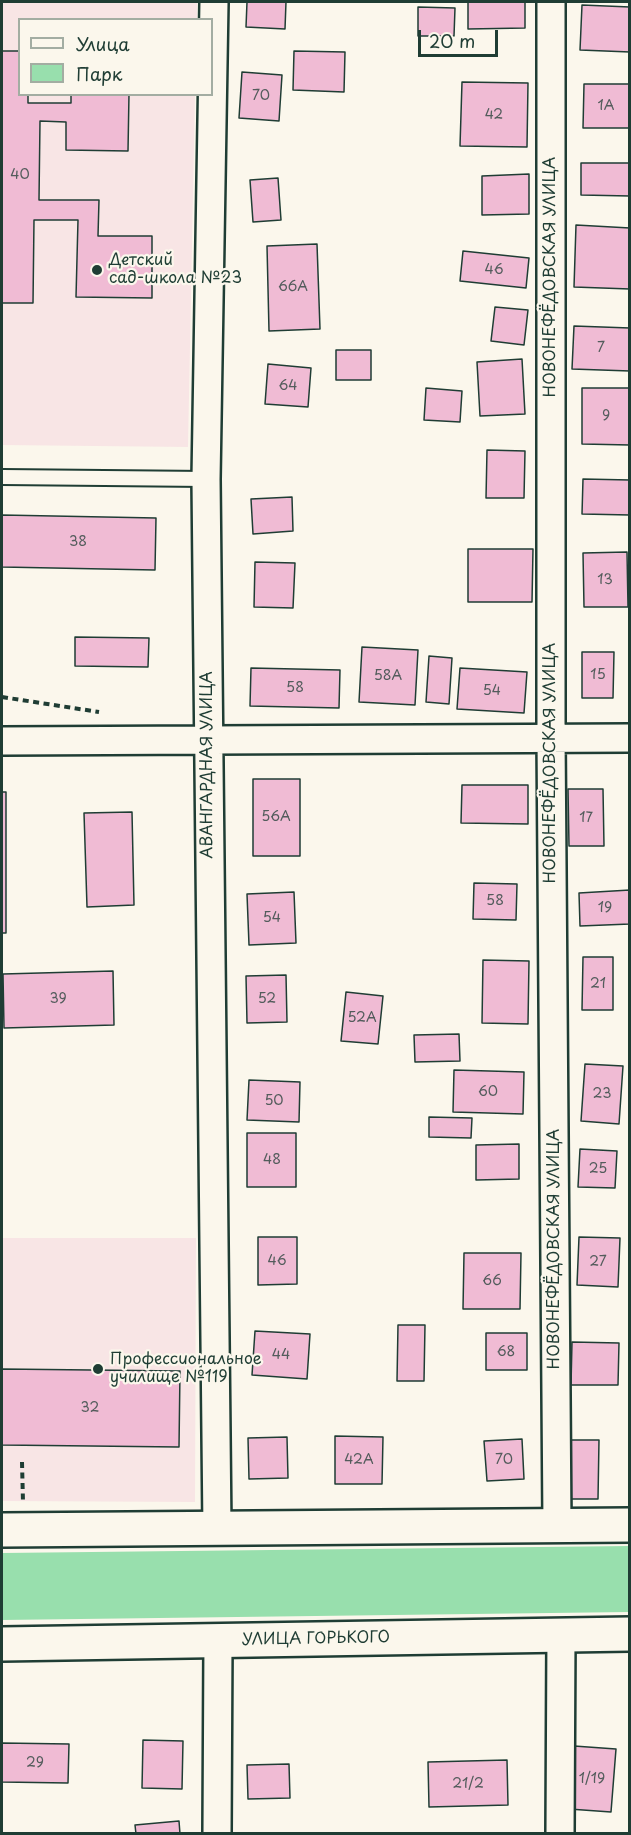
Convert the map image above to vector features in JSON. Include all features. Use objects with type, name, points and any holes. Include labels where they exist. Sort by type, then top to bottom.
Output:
[{"type":"street","name":"АВАНГАРДНАЯ УЛИЦА","points":[[213,62],[214,2]]},
{"type":"street","name":"НОВОНЕФЁДОВСКАЯ УЛИЦА","points":[[551,2],[551,737],[557,1525]]},
{"type":"street","name":"АВАНГАРДНАЯ УЛИЦА","points":[[212,96],[206,479],[217,1529]]},
{"type":"street","points":[[2,741],[630,738]]},
{"type":"street","points":[[13,1530],[630,1525]]},
{"type":"street","points":[[560,1833],[561,1634]]},
{"type":"street","name":"УЛИЦА ГОРЬКОГО","points":[[2,1644],[630,1634]]},
{"type":"street","points":[[217,1833],[218,1641]]},
{"type":"lane","points":[[2,477],[206,479]]},
{"type":"path","points":[[13,1530],[22,1462]]},
{"type":"shaded area","name":"Детский сад-школа №23","points":[[2,2],[197,2],[197,18],[18,18],[18,96],[195,96],[188,447],[2,445]]},
{"type":"shaded area","name":"Профессиональное училище №119","points":[[2,1238],[196,1238],[195,1502],[2,1501]]},
{"type":"green space","points":[[629,1546],[629,1612],[2,1620],[2,1553]]},
{"type":"building","points":[[247,2],[286,2],[285,29],[246,27]]},
{"type":"building","points":[[468,2],[525,2],[525,28],[468,29]]},
{"type":"building","points":[[582,5],[630,7],[630,52],[580,50]]},
{"type":"building","points":[[418,7],[455,8],[454,36],[418,36]]},
{"type":"building","points":[[2,51],[18,51],[18,96],[28,96],[28,103],[71,103],[71,96],[129,96],[128,151],[66,150],[66,122],[40,121],[39,200],[99,200],[98,236],[152,236],[152,298],[76,297],[78,220],[34,220],[33,303],[2,303]]},
{"type":"building","points":[[294,51],[345,52],[344,92],[293,90]]},
{"type":"building","points":[[242,72],[282,75],[279,121],[239,118]]},
{"type":"building","points":[[462,82],[528,83],[527,147],[460,146]]},
{"type":"building","points":[[584,84],[630,84],[630,128],[583,128]]},
{"type":"building","points":[[581,163],[630,163],[630,196],[581,195]]},
{"type":"building","points":[[529,174],[529,214],[482,215],[482,176]]},
{"type":"building","points":[[278,178],[281,220],[253,222],[250,180]]},
{"type":"building","points":[[576,225],[630,228],[630,289],[574,287]]},
{"type":"building","points":[[317,244],[320,329],[269,331],[267,246]]},
{"type":"building","points":[[463,251],[529,258],[526,288],[460,281]]},
{"type":"building","points":[[495,307],[528,310],[524,345],[491,341]]},
{"type":"building","points":[[574,326],[630,328],[630,371],[572,369]]},
{"type":"building","points":[[336,350],[371,350],[371,380],[336,380]]},
{"type":"building","points":[[522,359],[525,414],[480,416],[477,362]]},
{"type":"building","points":[[268,364],[311,368],[308,407],[265,404]]},
{"type":"building","points":[[426,388],[462,391],[460,422],[424,420]]},
{"type":"building","points":[[582,388],[630,388],[630,445],[582,444]]},
{"type":"building","points":[[487,450],[525,451],[524,498],[486,498]]},
{"type":"building","points":[[583,479],[630,480],[630,515],[582,514]]},
{"type":"building","points":[[292,497],[293,531],[253,534],[251,499]]},
{"type":"building","points":[[2,515],[156,518],[155,570],[2,567]]},
{"type":"building","points":[[468,549],[533,549],[532,602],[468,602]]},
{"type":"building","points":[[627,552],[628,607],[584,607],[583,553]]},
{"type":"building","points":[[255,562],[295,563],[293,608],[254,607]]},
{"type":"building","points":[[75,637],[149,638],[148,667],[75,666]]},
{"type":"building","points":[[362,647],[418,650],[415,705],[359,702]]},
{"type":"building","points":[[582,652],[614,652],[613,698],[582,698]]},
{"type":"building","points":[[429,656],[452,658],[449,704],[426,702]]},
{"type":"building","points":[[251,668],[340,670],[339,708],[250,706]]},
{"type":"building","points":[[460,668],[527,672],[524,713],[457,709]]},
{"type":"building","points":[[253,779],[300,779],[300,856],[253,856]]},
{"type":"building","points":[[462,785],[528,785],[528,824],[461,823]]},
{"type":"building","points":[[568,789],[603,789],[604,846],[569,846]]},
{"type":"building","points":[[2,792],[6,792],[6,933],[2,933]]},
{"type":"building","points":[[132,812],[134,905],[87,907],[84,813]]},
{"type":"building","points":[[474,883],[517,884],[516,920],[473,919]]},
{"type":"building","points":[[630,890],[630,924],[580,926],[579,893]]},
{"type":"building","points":[[294,892],[296,943],[249,945],[247,894]]},
{"type":"building","points":[[583,957],[613,957],[613,1010],[582,1010]]},
{"type":"building","points":[[483,960],[529,961],[528,1024],[482,1023]]},
{"type":"building","points":[[113,971],[114,1025],[4,1028],[3,974]]},
{"type":"building","points":[[286,975],[287,1022],[247,1023],[246,976]]},
{"type":"building","points":[[346,992],[383,996],[378,1044],[341,1041]]},
{"type":"building","points":[[459,1034],[460,1061],[415,1062],[414,1035]]},
{"type":"building","points":[[585,1064],[623,1066],[619,1124],[581,1121]]},
{"type":"building","points":[[454,1070],[524,1072],[523,1114],[453,1112]]},
{"type":"building","points":[[249,1080],[300,1082],[299,1122],[247,1120]]},
{"type":"building","points":[[429,1117],[472,1118],[471,1138],[429,1137]]},
{"type":"building","points":[[247,1133],[296,1133],[296,1187],[247,1187]]},
{"type":"building","points":[[519,1144],[519,1179],[476,1180],[476,1145]]},
{"type":"building","points":[[580,1149],[617,1151],[615,1188],[578,1187]]},
{"type":"building","points":[[258,1237],[297,1237],[297,1284],[258,1285]]},
{"type":"building","points":[[579,1237],[620,1238],[618,1287],[577,1285]]},
{"type":"building","points":[[464,1253],[521,1253],[520,1309],[463,1309]]},
{"type":"building","points":[[398,1325],[425,1325],[424,1381],[397,1381]]},
{"type":"building","points":[[255,1331],[310,1334],[307,1379],[252,1375]]},
{"type":"building","points":[[486,1333],[527,1333],[527,1370],[486,1370]]},
{"type":"building","points":[[572,1342],[619,1343],[618,1385],[571,1385]]},
{"type":"building","points":[[2,1369],[180,1371],[179,1447],[2,1445]]},
{"type":"building","points":[[335,1436],[383,1437],[382,1484],[335,1484]]},
{"type":"building","points":[[287,1437],[288,1478],[249,1479],[248,1438]]},
{"type":"building","points":[[522,1439],[524,1479],[487,1481],[484,1441]]},
{"type":"building","points":[[567,1440],[599,1440],[598,1499],[566,1499]]},
{"type":"building","points":[[143,1740],[183,1741],[182,1789],[142,1788]]},
{"type":"building","points":[[2,1743],[69,1744],[68,1783],[2,1782]]},
{"type":"building","points":[[574,1746],[616,1749],[611,1812],[569,1809]]},
{"type":"building","points":[[507,1760],[508,1805],[429,1807],[428,1762]]},
{"type":"building","points":[[289,1764],[290,1798],[248,1799],[247,1765]]},
{"type":"building","points":[[179,1821],[180,1834],[136,1834],[135,1825]]},
{"type":"place","name":"Детский сад-школа №23","points":[[97,270]]},
{"type":"place","name":"Профессиональное училище №119","points":[[98,1369]]}]
